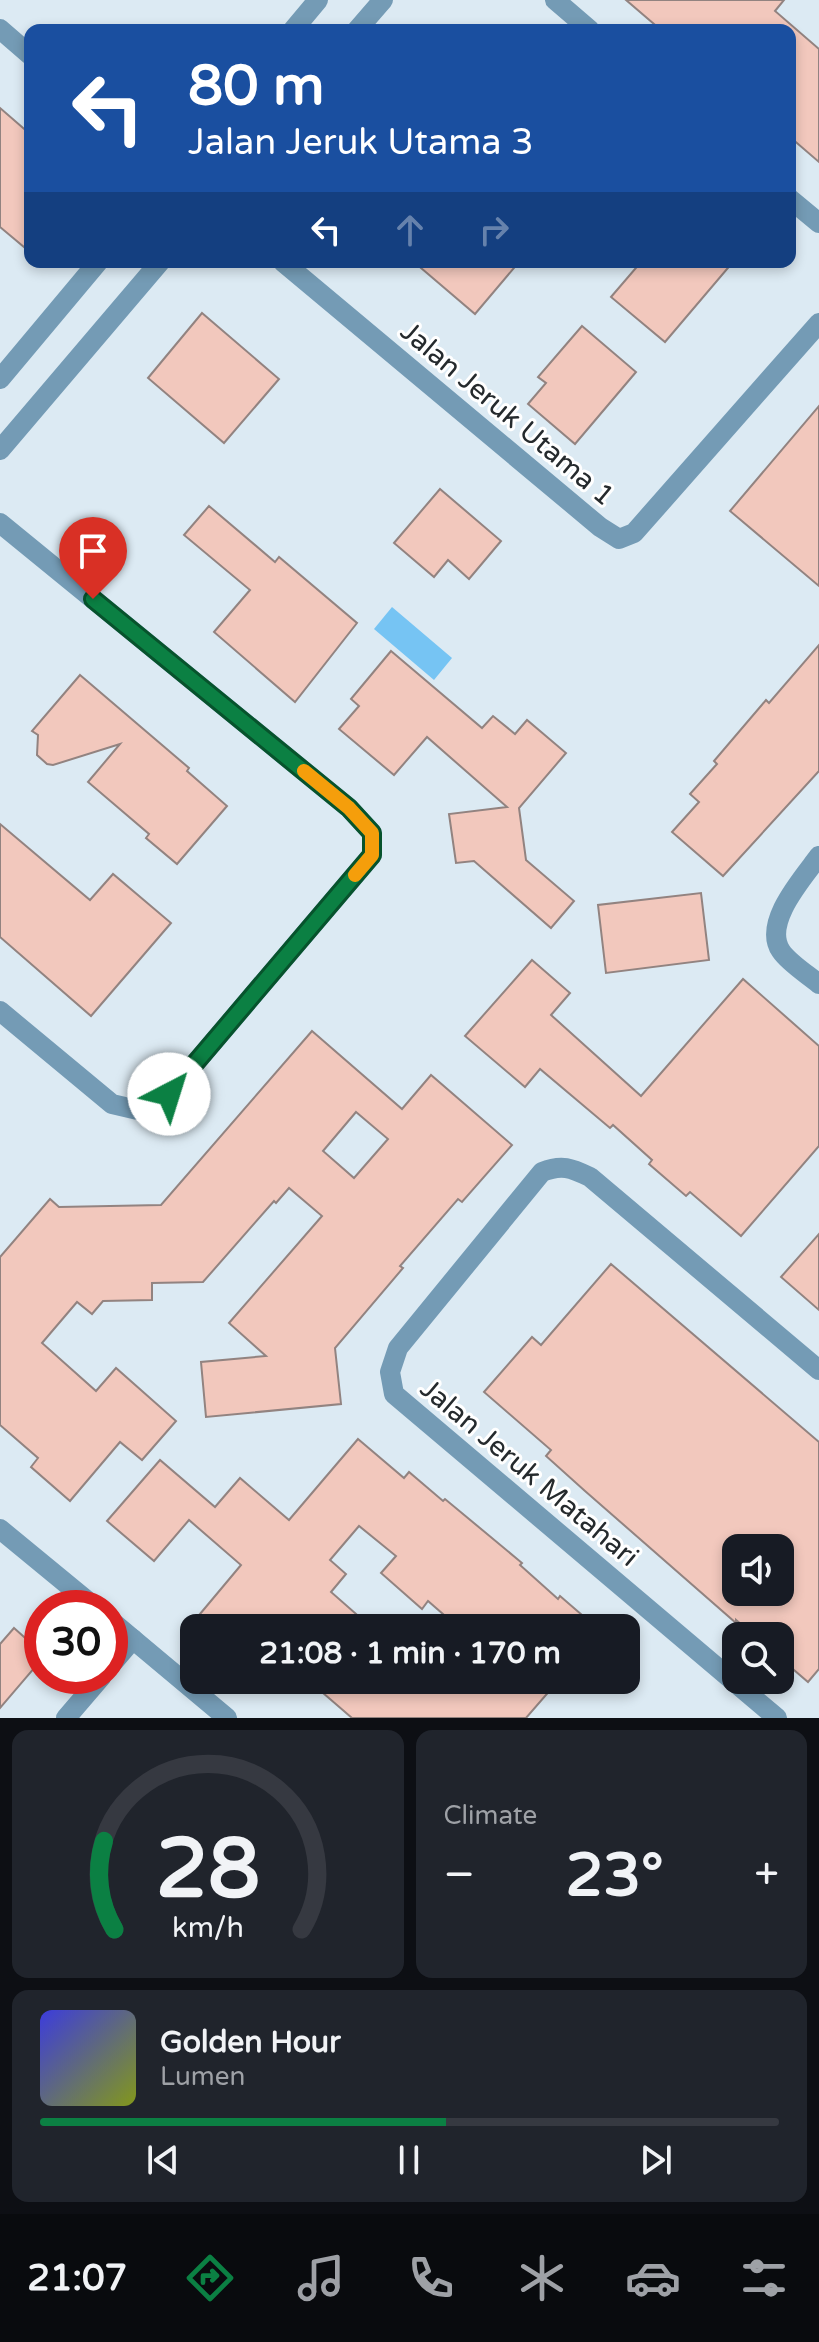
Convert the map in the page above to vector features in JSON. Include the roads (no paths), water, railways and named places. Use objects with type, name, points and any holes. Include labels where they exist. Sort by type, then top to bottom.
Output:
[{"type":"street","points":[[298,24],[318,0]]},
{"type":"street","points":[[362,24],[383,0]]},
{"type":"street","points":[[555,0],[583,24]]},
{"type":"street","points":[[0,29],[24,50]]},
{"type":"street","points":[[796,204],[819,223]]},
{"type":"street","points":[[0,379],[93,268]]},
{"type":"street","points":[[0,450],[155,268]]},
{"type":"street","name":"Jalan Jeruk Utama 1","points":[[290,268],[600,527],[619,539],[634,533],[819,323]]},
{"type":"street","points":[[0,523],[349,808],[372,833],[372,855],[169,1094],[142,1111],[112,1104],[0,1011]]},
{"type":"street","points":[[819,856],[784,904],[776,936],[780,950],[819,984]]},
{"type":"street","name":"Jalan Jeruk Matahari","points":[[777,1718],[394,1394],[390,1372],[398,1348],[542,1172],[556,1166],[569,1166],[590,1177],[819,1370]]},
{"type":"street","points":[[0,1529],[74,1590]]},
{"type":"street","points":[[128,1635],[227,1718]]},
{"type":"street","points":[[128,1645],[133,1639]]},
{"type":"street","points":[[66,1718],[87,1694]]},
{"type":"water","points":[[392,607],[452,658],[434,680],[374,629]]}]
